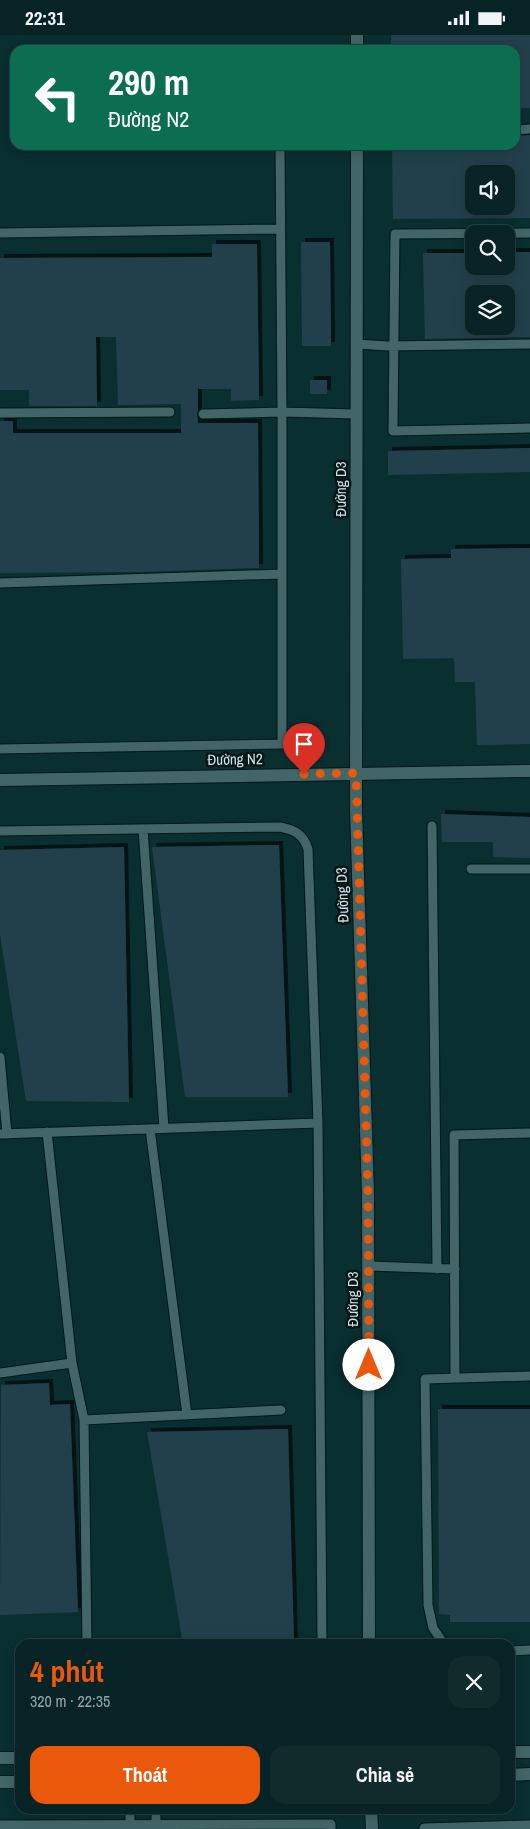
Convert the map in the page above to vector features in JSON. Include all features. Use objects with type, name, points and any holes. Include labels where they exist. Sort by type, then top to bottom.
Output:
[{"type":"main road","name":"Đường D3","points":[[357,150],[356,773],[368,1185],[369,1639]]},
{"type":"main road","name":"Đường N2","points":[[0,780],[530,771]]},
{"type":"main road","points":[[515,1752],[530,1752]]},
{"type":"main road","points":[[0,1758],[15,1758]]},
{"type":"main road","points":[[515,1775],[530,1774]]},
{"type":"main road","points":[[0,1782],[15,1782]]},
{"type":"main road","points":[[371,1814],[372,1829]]},
{"type":"lane","points":[[0,749],[282,745],[280,150]]},
{"type":"lane","points":[[0,233],[280,229]]},
{"type":"lane","points":[[530,233],[395,234],[393,431],[530,428]]},
{"type":"lane","points":[[356,345],[530,344]]},
{"type":"lane","points":[[0,413],[170,412]]},
{"type":"lane","points":[[203,414],[282,412],[356,414]]},
{"type":"lane","points":[[0,583],[282,574]]},
{"type":"lane","points":[[432,826],[437,1269]]},
{"type":"lane","points":[[0,831],[280,827],[300,834],[305,841],[308,859],[318,1123],[322,1639]]},
{"type":"lane","points":[[143,829],[164,1128]]},
{"type":"lane","points":[[471,869],[530,869]]},
{"type":"lane","points":[[0,1057],[4,1134],[318,1123]]},
{"type":"lane","points":[[150,1129],[188,1415]]},
{"type":"lane","points":[[47,1132],[72,1363],[84,1420],[87,1639]]},
{"type":"lane","points":[[455,1378],[454,1135],[530,1133]]},
{"type":"lane","points":[[369,1266],[455,1269]]},
{"type":"lane","points":[[0,1373],[72,1363]]},
{"type":"lane","points":[[440,1639],[433,1629],[428,1605],[425,1379],[530,1376]]},
{"type":"lane","points":[[84,1420],[282,1410]]},
{"type":"lane","points":[[515,1651],[530,1650]]},
{"type":"lane","points":[[130,1814],[130,1827]]},
{"type":"lane","points":[[156,1814],[156,1827]]},
{"type":"lane","points":[[0,1825],[156,1827],[331,1824],[331,1829]]},
{"type":"lane","points":[[424,1827],[457,1828],[530,1825]]},
{"type":"building","points":[[391,35],[530,35],[530,108],[520,108],[520,45],[391,45]]},
{"type":"building","points":[[530,135],[530,218],[393,219],[392,150],[520,150],[520,136]]},
{"type":"building","points":[[301,242],[330,242],[331,346],[302,346]]},
{"type":"building","points":[[212,244],[257,244],[259,400],[231,401],[231,389],[198,389],[197,414],[198,423],[258,423],[259,568],[138,572],[0,573],[0,421],[13,421],[13,433],[181,433],[181,404],[118,405],[116,337],[96,337],[97,406],[29,406],[29,390],[0,390],[0,258],[212,257]]},
{"type":"building","points":[[515,252],[530,252],[530,337],[425,339],[423,253],[465,253],[465,275],[515,275]]},
{"type":"building","points":[[310,380],[327,380],[327,394],[310,394]]},
{"type":"building","points":[[530,448],[530,472],[388,475],[388,451]]},
{"type":"building","points":[[530,548],[530,744],[477,745],[475,682],[455,682],[454,658],[403,659],[401,559],[451,558],[451,549]]},
{"type":"building","points":[[441,814],[530,817],[530,858],[493,857],[493,842],[442,842]]},
{"type":"building","points":[[279,845],[288,1097],[185,1097],[152,847]]},
{"type":"building","points":[[124,847],[129,1102],[26,1101],[0,934],[0,850]]},
{"type":"building","points":[[49,1383],[50,1405],[70,1404],[78,1612],[0,1615],[1,1385]]},
{"type":"building","points":[[438,1409],[530,1409],[530,1622],[450,1622],[450,1615],[439,1614]]},
{"type":"building","points":[[288,1429],[294,1639],[182,1639],[147,1432]]},
{"type":"route","points":[[304,774],[356,773],[368,1194],[369,1365]]}]
